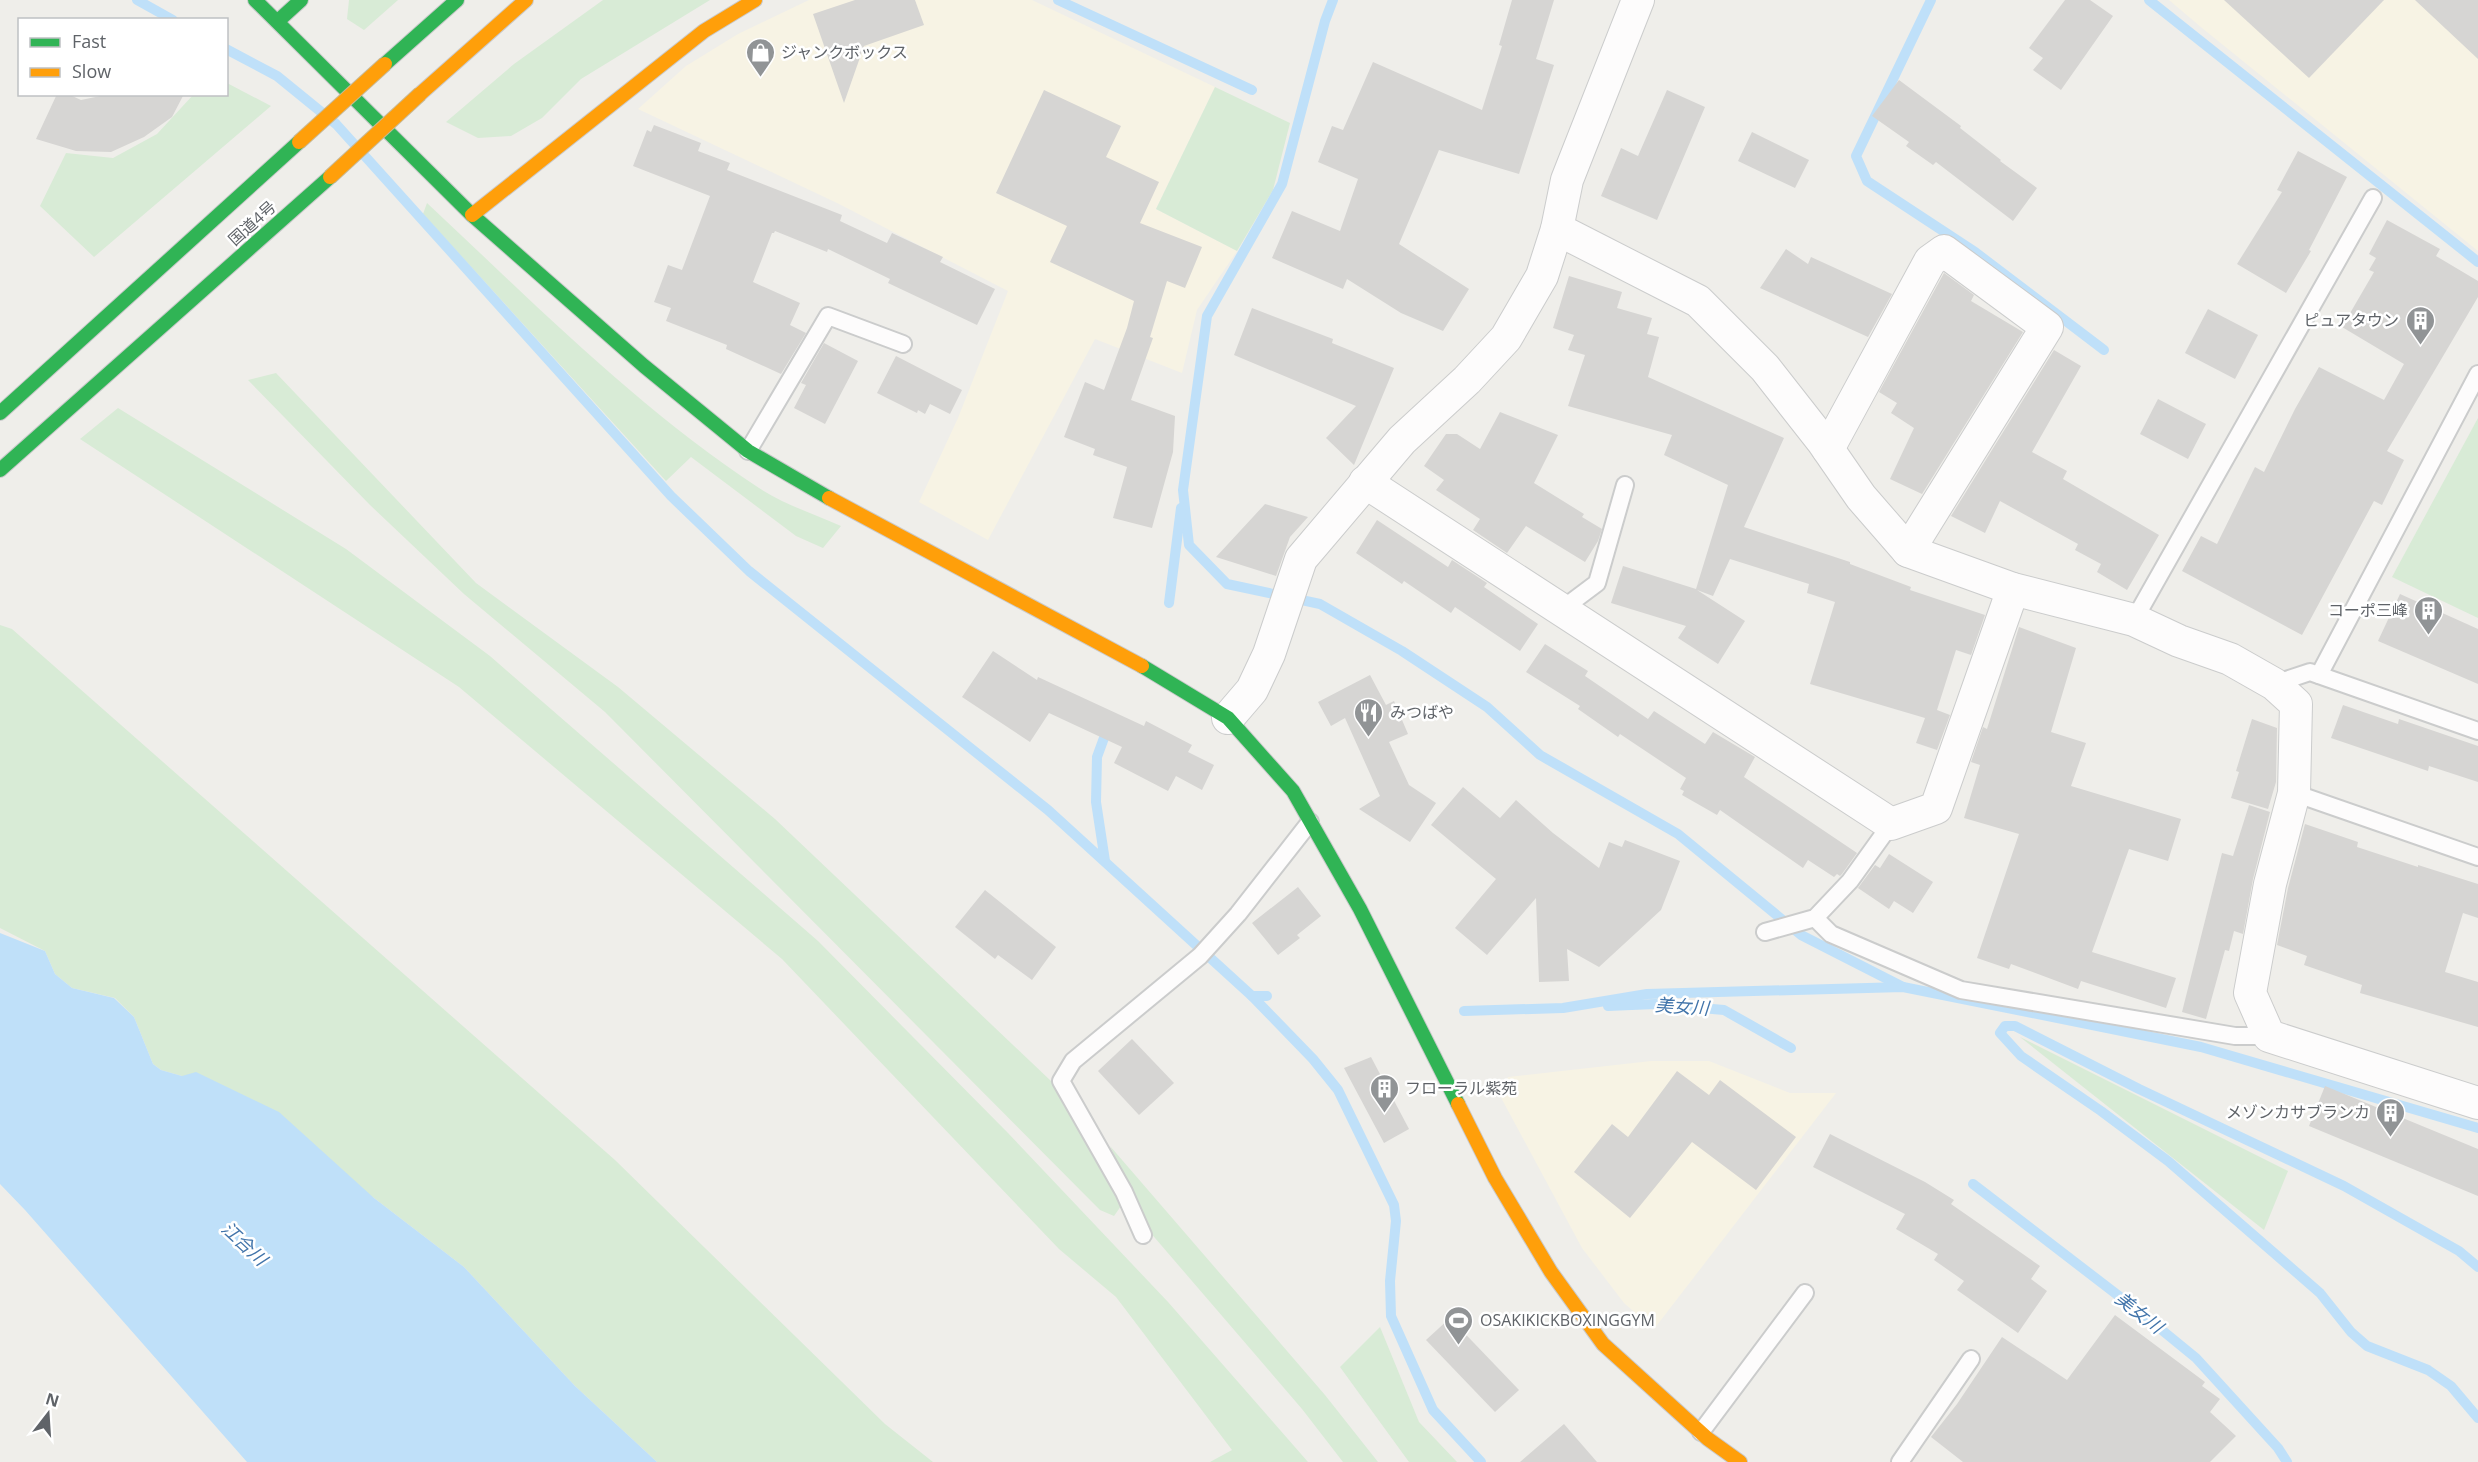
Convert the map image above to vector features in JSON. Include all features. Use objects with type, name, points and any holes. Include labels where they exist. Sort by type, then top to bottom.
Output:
[{"type":"main road","points":[[255,0],[472,214],[644,366],[748,451],[869,521],[1135,662],[1227,718],[1293,791],[1360,909],[1495,1178],[1551,1272],[1603,1344],[1701,1432],[1740,1462]]},
{"type":"main road","points":[[278,21],[301,0]]},
{"type":"main road","name":"国道4号","points":[[0,413],[457,0]]},
{"type":"main road","name":"国道4号","points":[[0,470],[526,0]]},
{"type":"main road","points":[[472,214],[704,31],[755,0]]},
{"type":"street","points":[[1227,718],[1251,690],[1269,654],[1302,560],[1402,440],[1467,380],[1506,338],[1542,276],[1557,229],[1567,180],[1638,0]]},
{"type":"street","points":[[1557,229],[1698,302],[1765,368],[1861,496],[1908,551],[2013,590],[2134,620],[2179,641],[2230,660],[2274,684],[2296,704],[2294,793],[2270,884],[2250,993],[2269,1036],[2478,1104]]},
{"type":"street","points":[[1828,449],[1930,261],[1944,251],[2047,327],[1908,551]]},
{"type":"street","points":[[1365,482],[1891,824],[1936,808],[2013,590]]},
{"type":"lane","points":[[2134,620],[2373,198]]},
{"type":"lane","points":[[748,451],[828,316],[903,344]]},
{"type":"lane","points":[[2319,675],[2478,374]]},
{"type":"lane","points":[[1561,610],[1597,583],[1626,485]]},
{"type":"lane","points":[[2274,684],[2310,672],[2478,731]]},
{"type":"lane","points":[[2294,793],[2478,857]]},
{"type":"lane","points":[[1143,1235],[1124,1192],[1061,1081],[1073,1061],[1200,956],[1238,914],[1310,822]]},
{"type":"lane","points":[[1765,933],[1808,920],[1850,881],[1891,824]]},
{"type":"lane","points":[[1808,920],[1831,934],[1961,990],[2235,1036],[2269,1036]]},
{"type":"lane","points":[[1701,1432],[1805,1293]]},
{"type":"lane","points":[[1900,1462],[1971,1359]]},
{"type":"shaded area","points":[[809,0],[1032,0],[1215,87],[1156,209],[1237,251],[1197,310],[1182,373],[1095,339],[988,540],[919,502],[958,418],[1008,291],[837,203],[638,109],[686,66],[738,34]]},
{"type":"shaded area","points":[[2169,0],[2478,0],[2478,251],[2202,28]]},
{"type":"shaded area","points":[[1651,1061],[1709,1061],[1790,1093],[1836,1093],[1654,1329],[1624,1303],[1582,1248],[1498,1092],[1508,1077]]},
{"type":"green space","points":[[349,0],[398,0],[364,30],[347,19]]},
{"type":"green space","points":[[603,0],[710,0],[581,79],[542,118],[511,136],[478,138],[446,122],[514,64]]},
{"type":"green space","points":[[228,84],[271,106],[94,257],[40,206],[66,153],[113,158],[157,134],[192,96],[228,96]]},
{"type":"green space","points":[[1215,87],[1290,123],[1273,190],[1237,251],[1156,209]]},
{"type":"green space","points":[[427,203],[546,315],[670,423],[768,494],[841,526],[823,548],[796,536],[691,457],[666,481],[423,214]]},
{"type":"green space","points":[[276,373],[476,583],[618,687],[775,819],[1051,1081],[1121,1206],[1114,1216],[1100,1210],[605,712],[464,594],[370,505],[248,380]]},
{"type":"green space","points":[[118,408],[346,549],[490,656],[818,941],[1008,1133],[1168,1302],[1308,1462],[1210,1462],[1232,1450],[1116,1297],[1059,1249],[782,959],[459,687],[80,439]]},
{"type":"green space","points":[[2478,418],[2478,618],[2392,577]]},
{"type":"green space","points":[[0,625],[12,629],[615,1160],[885,1424],[933,1462],[657,1462],[575,1386],[464,1267],[374,1198],[182,1076],[161,1070],[153,1064],[134,1017],[115,998],[72,988],[55,974],[45,951],[0,928]]},
{"type":"green space","points":[[2020,1037],[2288,1171],[2264,1230]]},
{"type":"green space","points":[[1110,1146],[1325,1395],[1378,1462],[1343,1462],[1302,1409],[1149,1231]]},
{"type":"green space","points":[[1380,1327],[1419,1422],[1457,1462],[1409,1462],[1340,1367]]},
{"type":"water","name":"江合川","points":[[0,933],[45,951],[55,974],[72,988],[114,998],[134,1017],[153,1064],[161,1070],[182,1076],[196,1072],[279,1112],[374,1198],[464,1267],[575,1386],[657,1462],[247,1462],[0,1184]]},
{"type":"building","points":[[855,0],[915,0],[924,25],[864,46],[844,103],[813,14]]},
{"type":"building","points":[[1512,0],[1554,0],[1536,59],[1554,65],[1519,174],[1439,150],[1399,244],[1469,289],[1443,331],[1401,313],[1347,279],[1343,289],[1272,258],[1292,211],[1340,231],[1358,179],[1318,162],[1332,126],[1343,130],[1373,62],[1482,110],[1502,46],[1499,45]]},
{"type":"building","points":[[2065,0],[2090,0],[2113,16],[2061,90],[2033,70],[2043,58],[2029,48]]},
{"type":"building","points":[[2224,0],[2384,0],[2309,78]]},
{"type":"building","points":[[2415,0],[2478,0],[2478,59]]},
{"type":"building","points":[[1899,80],[1961,126],[1960,128],[2000,161],[2037,188],[2013,221],[1936,162],[1933,165],[1906,146],[1909,142],[1872,116]]},
{"type":"building","points":[[1044,90],[1121,126],[1106,157],[1159,182],[1140,223],[1202,247],[1185,288],[1167,281],[1150,337],[1153,338],[1131,400],[1175,416],[1173,452],[1152,528],[1113,518],[1127,467],[1093,455],[1095,449],[1064,437],[1085,382],[1104,390],[1127,328],[1134,301],[1050,262],[1067,226],[996,193]]},
{"type":"building","points":[[1667,90],[1705,107],[1657,220],[1601,196],[1621,148],[1638,156]]},
{"type":"building","points":[[56,96],[72,96],[81,100],[100,96],[183,96],[172,117],[144,137],[111,152],[76,151],[36,139]]},
{"type":"building","points":[[654,125],[701,143],[698,151],[730,163],[727,170],[842,215],[840,221],[887,243],[892,233],[943,257],[940,262],[995,289],[977,325],[888,283],[890,279],[828,249],[827,252],[775,231],[772,233],[753,282],[800,303],[790,325],[806,333],[781,374],[726,349],[727,345],[666,321],[671,308],[654,302],[668,265],[682,270],[710,196],[633,166],[647,130],[651,132]]},
{"type":"building","points":[[1752,132],[1809,160],[1795,188],[1738,161]]},
{"type":"building","points":[[2298,151],[2347,177],[2309,250],[2311,251],[2286,293],[2237,264],[2282,192],[2277,190]]},
{"type":"building","points":[[2387,220],[2440,249],[2436,256],[2478,281],[2478,297],[2387,451],[2404,460],[2382,505],[2374,501],[2302,635],[2182,571],[2201,536],[2217,544],[2255,467],[2264,472],[2319,367],[2384,400],[2404,364],[2342,327],[2374,272],[2369,270],[2376,258],[2369,254]]},
{"type":"building","points":[[1786,249],[1808,264],[1811,257],[1892,294],[1868,337],[1760,288]]},
{"type":"building","points":[[1944,273],[1974,295],[1971,301],[2023,332],[1922,494],[1890,479],[1914,428],[1891,413],[1897,403],[1879,392]]},
{"type":"building","points":[[1569,276],[1622,292],[1617,308],[1652,318],[1647,334],[1659,337],[1648,377],[1784,438],[1744,527],[1850,562],[1850,564],[1911,587],[1910,590],[1985,615],[1971,655],[1956,650],[1937,710],[1950,715],[1937,750],[1916,743],[1925,718],[1810,684],[1835,602],[1807,593],[1809,584],[1730,559],[1713,596],[1697,590],[1745,621],[1718,664],[1678,638],[1686,626],[1611,603],[1623,566],[1696,589],[1728,485],[1664,455],[1672,435],[1568,406],[1585,355],[1568,350],[1574,335],[1553,328]]},
{"type":"building","points":[[1252,308],[1333,339],[1332,343],[1394,368],[1354,465],[1326,438],[1356,406],[1234,355]]},
{"type":"building","points":[[2208,309],[2258,335],[2235,379],[2185,353]]},
{"type":"building","points":[[824,343],[858,361],[825,424],[794,408],[806,385],[801,383]]},
{"type":"building","points":[[2054,350],[2081,366],[2032,452],[2067,471],[2063,479],[2159,535],[2127,590],[2097,572],[2101,564],[2075,550],[2078,544],[2000,501],[1985,533],[1951,516]]},
{"type":"building","points":[[896,356],[962,390],[950,414],[930,404],[925,414],[918,410],[917,413],[877,393]]},
{"type":"building","points":[[2158,399],[2206,424],[2188,459],[2140,434]]},
{"type":"building","points":[[1500,412],[1558,435],[1534,483],[1584,514],[1582,517],[1602,529],[1598,541],[1585,562],[1526,526],[1507,553],[1473,530],[1480,519],[1436,490],[1444,480],[1424,466],[1446,434],[1457,434],[1480,449]]},
{"type":"building","points":[[1265,504],[1308,517],[1290,537],[1276,576],[1216,557]]},
{"type":"building","points":[[1377,520],[1448,567],[1452,560],[1487,583],[1484,587],[1538,624],[1520,651],[1455,607],[1451,613],[1404,581],[1402,584],[1356,553]]},
{"type":"building","name":"コーポ三峰","points":[[2400,594],[2478,629],[2478,684],[2378,641]]},
{"type":"building","points":[[2019,627],[2076,648],[2051,732],[2086,743],[2071,786],[2181,819],[2168,861],[2129,849],[2092,952],[2176,978],[2166,1008],[2081,981],[2078,989],[2011,964],[2009,969],[1977,958],[2019,834],[1964,818],[1980,765],[1971,762],[1983,727],[1987,729]]},
{"type":"building","points":[[1545,644],[1588,671],[1585,676],[1648,719],[1654,711],[1705,744],[1713,732],[1755,757],[1744,777],[1857,853],[1842,874],[1834,877],[1808,860],[1803,868],[1720,810],[1717,815],[1682,795],[1684,791],[1680,789],[1686,778],[1620,734],[1618,737],[1578,709],[1580,706],[1526,672]]},
{"type":"building","points":[[993,651],[1037,680],[1038,677],[1144,726],[1146,721],[1192,745],[1188,752],[1214,765],[1202,790],[1176,776],[1168,791],[1114,763],[1122,747],[1049,713],[1030,742],[962,697]]},
{"type":"building","points":[[1370,675],[1386,705],[1394,701],[1408,734],[1389,742],[1409,785],[1436,803],[1410,842],[1359,809],[1380,796],[1345,718],[1331,726],[1318,702]]},
{"type":"building","points":[[2343,705],[2398,724],[2399,719],[2478,746],[2478,782],[2429,766],[2428,771],[2331,738]]},
{"type":"building","points":[[2252,719],[2277,728],[2276,782],[2268,809],[2231,798],[2239,772],[2236,771]]},
{"type":"building","points":[[1463,787],[1500,818],[1516,800],[1553,833],[1599,868],[1609,842],[1622,847],[1625,840],[1680,861],[1661,910],[1599,967],[1567,949],[1569,981],[1539,982],[1536,898],[1487,955],[1455,928],[1496,879],[1431,825]]},
{"type":"building","points":[[2249,805],[2270,812],[2253,879],[2243,934],[2234,931],[2229,951],[2225,950],[2206,1019],[2182,1012],[2222,853],[2233,856]]},
{"type":"building","points":[[2305,824],[2358,842],[2357,847],[2478,884],[2478,918],[2463,913],[2445,972],[2478,982],[2478,1027],[2360,993],[2362,985],[2304,965],[2307,956],[2277,945],[2288,888]]},
{"type":"building","points":[[1889,854],[1933,882],[1913,913],[1894,901],[1889,909],[1858,888],[1875,865],[1880,868]]},
{"type":"building","points":[[1298,887],[1321,916],[1297,935],[1300,938],[1278,955],[1252,923]]},
{"type":"building","points":[[985,890],[1056,947],[1032,980],[998,955],[995,959],[955,927]]},
{"type":"building","points":[[1132,1039],[1174,1083],[1139,1115],[1098,1071]]},
{"type":"building","name":"フローラル紫苑","points":[[1371,1057],[1409,1129],[1384,1143],[1344,1068]]},
{"type":"building","points":[[1677,1071],[1709,1095],[1720,1080],[1796,1137],[1756,1190],[1692,1142],[1630,1218],[1574,1172],[1612,1124],[1628,1137]]},
{"type":"building","name":"メゾンカサブランカ","points":[[2325,1086],[2478,1149],[2478,1196],[2309,1126]]},
{"type":"building","points":[[1830,1134],[1925,1182],[1954,1200],[1951,1204],[2040,1266],[2031,1279],[2047,1291],[2018,1333],[1957,1290],[1964,1281],[1934,1260],[1938,1254],[1896,1229],[1905,1214],[1813,1167]]},
{"type":"building","points":[[2115,1315],[2205,1382],[2202,1386],[2220,1399],[2210,1412],[2236,1436],[2210,1462],[1963,1462],[1931,1437],[1957,1404],[2002,1337],[2067,1380]]},
{"type":"building","points":[[1450,1318],[1519,1390],[1495,1412],[1426,1340]]},
{"type":"building","points":[[1564,1424],[1597,1462],[1520,1462]]},
{"type":"waterway","points":[[137,0],[169,18]]},
{"type":"waterway","points":[[1058,0],[1252,90]]},
{"type":"waterway","points":[[1333,0],[1325,21],[1282,184],[1207,316],[1183,490],[1189,545],[1227,584],[1320,604],[1402,651],[1487,707],[1540,755],[1678,834],[1801,935],[1903,987]]},
{"type":"waterway","points":[[1931,0],[1856,156],[1867,181],[1975,252],[2104,350]]},
{"type":"waterway","points":[[2149,0],[2478,262]]},
{"type":"waterway","points":[[228,50],[277,76],[336,124],[671,496],[749,571],[1048,810],[1252,996],[1267,996]]},
{"type":"waterway","points":[[1169,603],[1181,508]]},
{"type":"waterway","points":[[1105,861],[1096,802],[1097,757],[1108,727]]},
{"type":"waterway","points":[[1464,1011],[1563,1008],[1647,994],[1903,987],[2201,1047],[2478,1128]]},
{"type":"waterway","points":[[1252,996],[1313,1059],[1338,1090],[1394,1205],[1396,1221],[1390,1281],[1391,1316],[1433,1410],[1481,1462]]},
{"type":"waterway","name":"美女川","points":[[1608,1006],[1655,1004],[1724,1010],[1791,1048]]},
{"type":"waterway","points":[[2478,1267],[2459,1251],[2344,1186],[2139,1089],[2015,1026],[2005,1026],[2000,1033],[2021,1056],[2168,1161],[2320,1293],[2351,1332],[2367,1346],[2428,1370],[2451,1386],[2478,1418]]},
{"type":"waterway","name":"美女川","points":[[1973,1184],[2196,1358],[2278,1448],[2287,1462]]},
{"type":"traffic: fast","points":[[255,0],[472,215],[644,366],[748,451],[829,498]]},
{"type":"traffic: fast","points":[[278,21],[301,0]]},
{"type":"traffic: fast","points":[[385,64],[457,0]]},
{"type":"traffic: fast","points":[[0,413],[299,142]]},
{"type":"traffic: fast","points":[[0,470],[330,177]]},
{"type":"traffic: fast","points":[[1142,666],[1228,718],[1293,791],[1360,909],[1458,1104]]},
{"type":"traffic: slow","points":[[420,94],[526,0]]},
{"type":"traffic: slow","points":[[472,215],[704,31],[755,0]]},
{"type":"traffic: slow","points":[[299,142],[385,64]]},
{"type":"traffic: slow","points":[[330,177],[420,94]]},
{"type":"traffic: slow","points":[[829,498],[1142,666]]},
{"type":"traffic: slow","points":[[1458,1104],[1495,1178],[1551,1272],[1603,1344],[1708,1439],[1740,1462]]},
{"type":"place","name":"ジャンクボックス","points":[[760,78]]},
{"type":"place","name":"ピュアタウン","points":[[2420,346]]},
{"type":"place","name":"コーポ三峰","points":[[2429,636]]},
{"type":"place","name":"みつばや","points":[[1369,738]]},
{"type":"place","name":"フローラル紫苑","points":[[1384,1114]]},
{"type":"place","name":"メゾンカサブランカ","points":[[2391,1138]]},
{"type":"place","name":"OSAKIKICKBOXINGGYM","points":[[1459,1346]]}]
